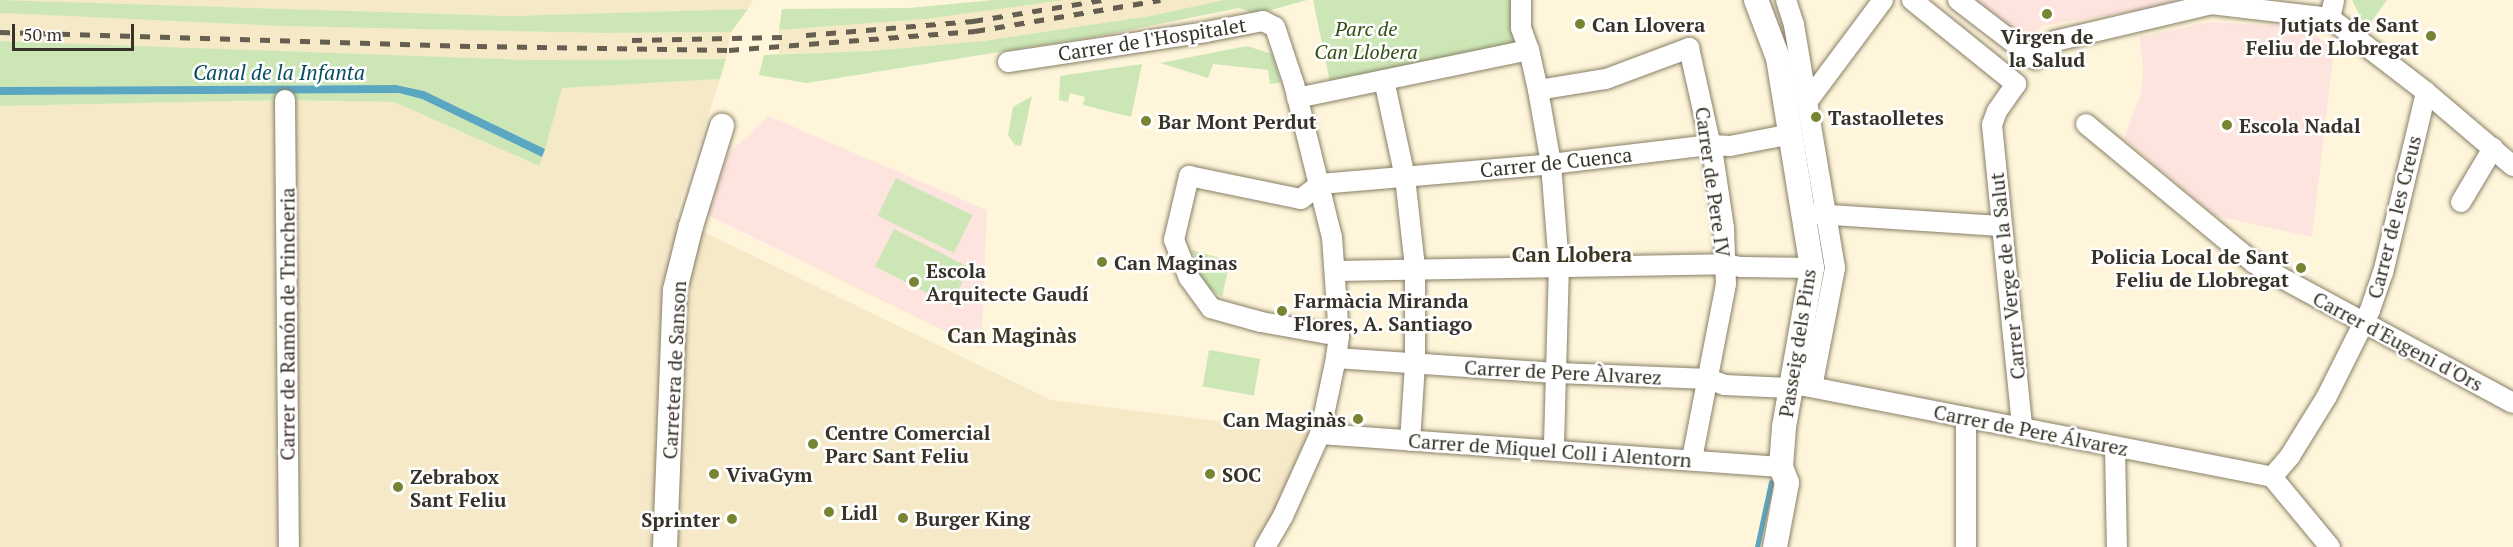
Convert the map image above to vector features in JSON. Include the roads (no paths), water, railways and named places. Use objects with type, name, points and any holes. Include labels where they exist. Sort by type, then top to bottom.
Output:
[{"type":"street","points":[[1521,0],[1521,28],[1529,50],[1538,90],[1551,164],[1559,265],[1558,373],[1554,449]]},
{"type":"street","name":"Passeig dels Pins","points":[[1756,0],[1778,58],[1791,134],[1835,268],[1797,386]]},
{"type":"street","name":"Passeig dels Pins","points":[[1775,547],[1787,483],[1781,467],[1797,386],[1812,268],[1816,214],[1808,102],[1794,25],[1786,0]]},
{"type":"street","points":[[1808,102],[1883,0]]},
{"type":"street","name":"Carrer Verge de la Salut","points":[[1912,0],[2016,84],[1997,111],[1992,125],[2022,428]]},
{"type":"street","points":[[1958,0],[2035,59],[2055,41],[2211,4],[2332,9],[2513,166]]},
{"type":"street","name":"Carrer de l'Hospitalet","points":[[1008,62],[1263,21],[1275,27],[1297,98],[1332,237],[1336,271],[1338,336],[1336,358],[1320,434],[1283,516],[1265,547]]},
{"type":"street","name":"Carrer de Pere IV","points":[[1538,90],[1606,79],[1689,48],[1712,145],[1724,228],[1726,284],[1692,459]]},
{"type":"street","points":[[1297,98],[1529,50]]},
{"type":"street","points":[[1384,80],[1405,177],[1415,267],[1415,364],[1410,441]]},
{"type":"street","name":"Carrer de les Creus","points":[[2272,477],[2290,456],[2327,396],[2364,322],[2383,273],[2426,92]]},
{"type":"street","name":"Carrer de Ramón de Trincheria","points":[[285,100],[289,547]]},
{"type":"street","name":"Carrer d'Eugeni d'Ors","points":[[2086,124],[2254,263],[2513,403]]},
{"type":"street","name":"Carretera de Sanson","points":[[665,547],[675,290],[691,226],[722,126]]},
{"type":"street","name":"Carrer de Cuenca","points":[[1320,184],[1551,164],[1712,145],[1730,146],[1791,134]]},
{"type":"street","points":[[2461,202],[2493,148]]},
{"type":"street","points":[[1320,184],[1301,199],[1189,176],[1174,240],[1189,278],[1211,308],[1261,322],[1338,336]]},
{"type":"street","points":[[1816,214],[2002,225]]},
{"type":"street","points":[[1336,271],[1415,267],[1559,265],[1725,264],[1741,267],[1812,268]]},
{"type":"street","name":"Carrer de Pere Àlvarez","points":[[1336,358],[1558,373],[1709,379],[1725,385],[1797,386]]},
{"type":"street","name":"Carrer de Pere Álvarez","points":[[1797,386],[2272,477]]},
{"type":"street","points":[[1966,417],[1966,547]]},
{"type":"street","name":"Carrer de Miquel Coll i Alentorn","points":[[1320,434],[1781,467]]},
{"type":"street","points":[[2115,447],[2117,547]]},
{"type":"street","points":[[2272,477],[2330,547]]},
{"type":"water","points":[[396,85],[424,91],[545,149],[542,157],[422,99],[399,93],[0,95],[0,87]]},
{"type":"waterway","points":[[1757,547],[1771,482]]},
{"type":"railway","points":[[806,35],[973,21],[1103,0]]},
{"type":"railway","points":[[0,32],[477,46],[729,50],[975,31],[1160,0]]},
{"type":"railway","points":[[632,40],[782,37]]},
{"type":"place","name":"Virgen de la Salud","points":[[2047,14]]},
{"type":"place","name":"Can Llovera","points":[[1580,24]]},
{"type":"place","name":"Jutjats de Sant Feliu de Llobregat","points":[[2431,36]]},
{"type":"place","name":"Tastaolletes","points":[[1816,117]]},
{"type":"place","name":"Bar Mont Perdut","points":[[1146,121]]},
{"type":"place","name":"Escola Nadal","points":[[2227,125]]},
{"type":"place","name":"Can Maginas","points":[[1102,262]]},
{"type":"place","name":"Policia Local de Sant Feliu de Llobregat","points":[[2301,268]]},
{"type":"place","name":"Escola Arquitecte Gaudí","points":[[914,282]]},
{"type":"place","name":"Farmàcia Miranda Flores, A. Santiago","points":[[1282,311]]},
{"type":"place","name":"Can Maginàs","points":[[1358,419]]},
{"type":"place","name":"Centre Comercial Parc Sant Feliu","points":[[813,444]]},
{"type":"place","name":"VivaGym","points":[[714,474]]},
{"type":"place","name":"SOC","points":[[1210,474]]},
{"type":"place","name":"Zebrabox Sant Feliu","points":[[398,487]]},
{"type":"place","name":"Lidl","points":[[829,512]]},
{"type":"place","name":"Burger King","points":[[903,518]]},
{"type":"place","name":"Sprinter","points":[[732,519]]},
{"type":"district","name":"Can Llobera","points":[[1572,254]]},
{"type":"district","name":"Can Maginàs","points":[[1012,335]]},
{"type":"park label","name":"Parc de Can Llobera","points":[[1366,40]]},
{"type":"water label","name":"Canal de la Infanta","points":[[279,72]]}]
